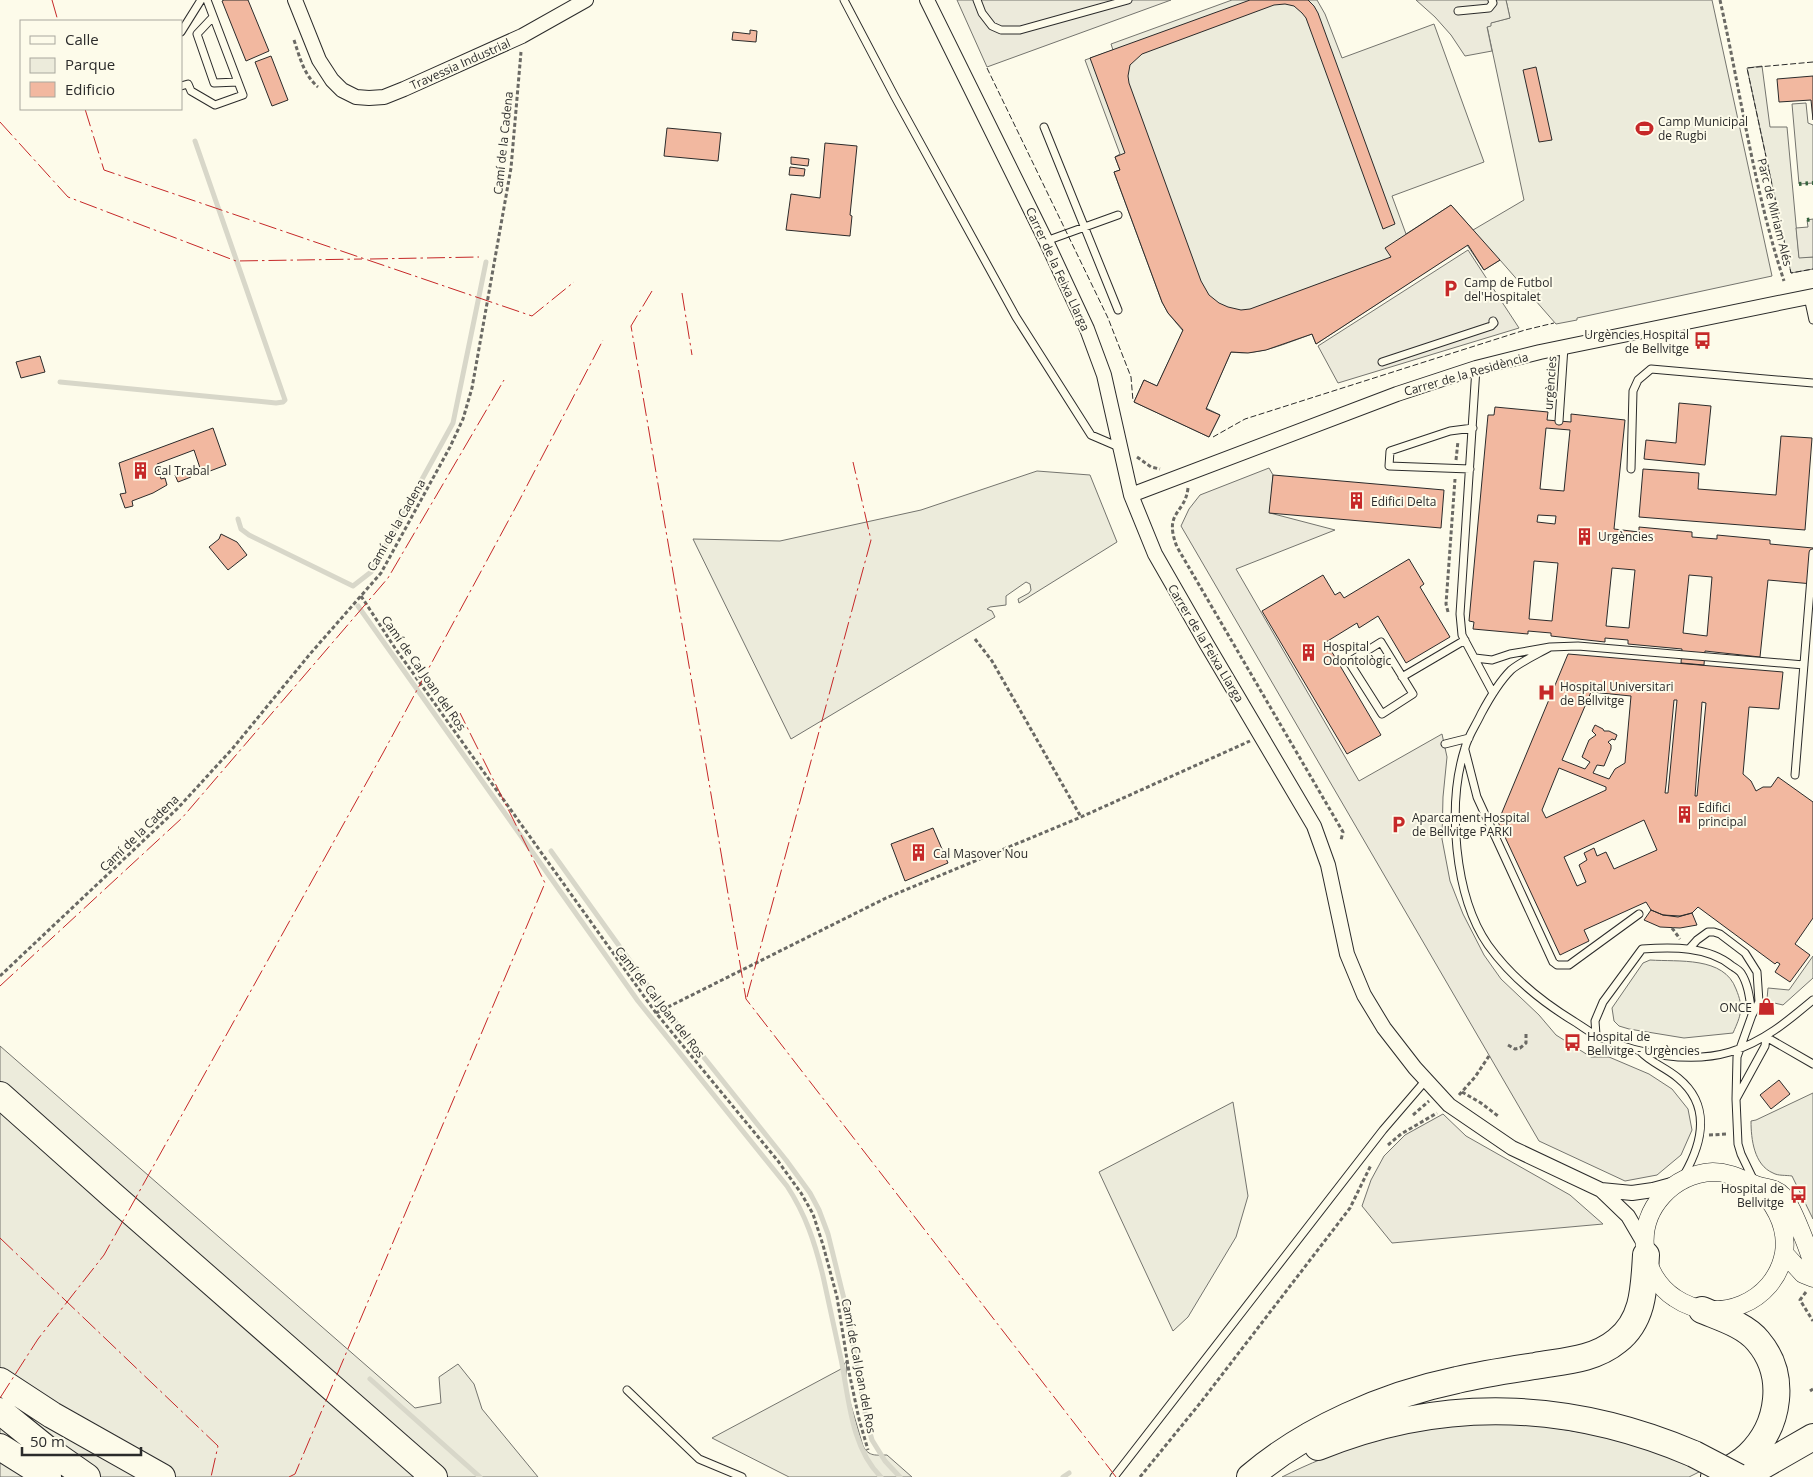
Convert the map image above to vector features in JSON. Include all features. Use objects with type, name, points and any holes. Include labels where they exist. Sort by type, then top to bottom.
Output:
[{"type":"highway","points":[[0,1095],[434,1477]]},
{"type":"highway","points":[[0,1114],[37,1137],[111,1194]]},
{"type":"highway","points":[[1250,1477],[1288,1450],[1336,1422],[1398,1396],[1456,1380],[1577,1359],[1603,1351],[1619,1340],[1632,1325],[1636,1317],[1643,1294],[1646,1250]]},
{"type":"highway","points":[[1702,1310],[1742,1328],[1758,1340],[1774,1369],[1776,1384],[1777,1400],[1774,1415],[1761,1441],[1749,1455],[1734,1467],[1714,1477]]},
{"type":"highway","points":[[0,1381],[52,1415],[162,1477]]},
{"type":"highway","points":[[0,1411],[47,1449],[87,1477]]},
{"type":"highway","points":[[1256,1477],[1300,1454],[1364,1431],[1428,1416],[1460,1412],[1524,1412],[1561,1415],[1615,1426],[1644,1434],[1694,1454],[1738,1477]]},
{"type":"highway","points":[[1743,1477],[1813,1437]]},
{"type":"highway","points":[[0,1447],[48,1477]]},
{"type":"street","name":"Travessia Industrial","points":[[295,0],[319,60],[332,80],[342,90],[356,97],[369,98],[384,97],[522,36],[586,0]]},
{"type":"street","name":"Carrer de la Feixa Llarga","points":[[927,0],[1046,242],[1097,355],[1104,376],[1131,495],[1155,554],[1307,811],[1328,865],[1342,933],[1354,975],[1364,995],[1397,1046],[1449,1104],[1512,1148],[1601,1190],[1628,1216],[1646,1250]]},
{"type":"street","name":"Carrer de la Residència","points":[[1131,495],[1396,394],[1476,368],[1564,347],[1811,296]]},
{"type":"street","points":[[1756,1185],[1774,1205],[1781,1222],[1784,1240],[1784,1253],[1769,1285],[1755,1298],[1739,1307],[1721,1311],[1702,1310],[1685,1305],[1669,1294],[1657,1282],[1646,1250],[1646,1227],[1652,1209],[1663,1194],[1678,1182],[1694,1175],[1713,1172],[1729,1174],[1756,1185],[1774,1189],[1784,1196],[1810,1252],[1813,1265]]},
{"type":"street","name":"Carrer de la Feixa Llarga","points":[[1601,1190],[1632,1193],[1653,1190],[1678,1182]]},
{"type":"street","points":[[1784,1253],[1811,1283]]},
{"type":"lane","points":[[182,30],[202,0]]},
{"type":"lane","points":[[182,86],[188,84],[191,91],[215,105],[242,96],[207,0]]},
{"type":"lane","points":[[844,0],[1016,317],[1091,435],[1119,447]]},
{"type":"lane","points":[[977,0],[982,12],[992,26],[1001,30],[1020,30],[1128,0]]},
{"type":"lane","points":[[1458,11],[1489,8],[1493,3],[1492,0]]},
{"type":"lane","points":[[213,17],[196,34],[214,84],[238,82]]},
{"type":"lane","points":[[1044,127],[1118,310]]},
{"type":"lane","points":[[1046,242],[1118,215]]},
{"type":"lane","points":[[1811,296],[1813,320]]},
{"type":"lane","points":[[1382,362],[1491,326],[1494,323],[1493,321]]},
{"type":"lane","name":"urgències","points":[[1559,421],[1564,347]]},
{"type":"lane","points":[[1476,368],[1460,614],[1462,635],[1493,693]]},
{"type":"lane","points":[[1631,469],[1633,391],[1638,380],[1651,369],[1813,383]]},
{"type":"lane","points":[[1470,469],[1389,466],[1390,451],[1450,430],[1473,428]]},
{"type":"lane","points":[[1795,775],[1813,553]]},
{"type":"lane","points":[[1402,676],[1465,640]]},
{"type":"lane","points":[[1381,642],[1402,676],[1413,694],[1382,714],[1349,662],[1381,642]]},
{"type":"lane","points":[[1475,658],[1492,660],[1510,654],[1550,647],[1578,646],[1804,666]]},
{"type":"lane","points":[[1550,647],[1512,670],[1493,693],[1465,747],[1459,776],[1455,826],[1462,884],[1472,913],[1487,944],[1510,973],[1551,1008],[1596,1035],[1640,1051],[1678,1056],[1706,1056],[1731,1052],[1766,1037],[1813,1000]]},
{"type":"lane","points":[[1444,744],[1469,738]]},
{"type":"lane","points":[[1465,747],[1477,797],[1553,962],[1557,965],[1569,965],[1639,914]]},
{"type":"lane","points":[[1689,949],[1708,932],[1714,932],[1720,934],[1745,954],[1758,972],[1759,1002],[1752,1015],[1737,1057],[1736,1099],[1738,1144],[1756,1185]]},
{"type":"lane","points":[[1596,1035],[1595,1021],[1603,1002],[1642,949],[1689,949],[1716,955],[1741,973],[1748,990],[1752,1015]]},
{"type":"lane","points":[[1766,1037],[1813,1064]]},
{"type":"lane","points":[[1736,1099],[1765,1046],[1766,1037]]},
{"type":"lane","points":[[1640,1051],[1647,1059],[1678,1078],[1688,1088],[1696,1103],[1700,1118],[1701,1135],[1692,1161],[1678,1182]]},
{"type":"lane","points":[[1114,1477],[1383,1130],[1426,1080]]},
{"type":"lane","points":[[627,1390],[699,1459],[742,1477]]},
{"type":"path","name":"Parc de Miriam Alés","points":[[1720,0],[1734,63],[1743,119],[1768,230],[1784,281]]},
{"type":"path","name":"Camí de la Cadena","points":[[0,976],[178,808],[233,748],[310,654],[381,573],[450,448],[466,410],[479,350],[511,168],[522,36]]},
{"type":"path","points":[[293,40],[309,77],[320,89]]},
{"type":"path","name":"Carrer de la Feixa Llarga","points":[[1188,489],[1188,494],[1173,519],[1172,533],[1177,547],[1343,832],[1341,840]]},
{"type":"path","name":"Camí de Cal Joan del Ros","points":[[361,596],[394,648],[656,1013],[778,1161],[813,1214],[837,1297],[849,1372],[868,1450]]},
{"type":"path","points":[[975,639],[992,661],[1081,816]]},
{"type":"path","points":[[656,1013],[886,898],[1081,816],[1262,736]]},
{"type":"path","points":[[1508,1045],[1511,1048],[1520,1048],[1526,1043],[1526,1034]]},
{"type":"path","points":[[1489,1056],[1462,1092],[1498,1116]]},
{"type":"path","points":[[1409,1119],[1430,1100]]},
{"type":"path","points":[[1386,1146],[1401,1134],[1441,1111]]},
{"type":"path","points":[[1401,1134],[1402,1126]]},
{"type":"path","points":[[1707,1135],[1731,1134]]},
{"type":"path","points":[[1140,1477],[1201,1402],[1350,1208],[1376,1158]]},
{"type":"path","points":[[1811,1283],[1800,1300],[1813,1321]]},
{"type":"green space","points":[[1232,0],[1317,0],[1325,14],[1342,58],[1434,24],[1484,162],[1392,196],[1406,234],[1451,205],[1473,230],[1524,200],[1487,26],[1490,23],[1510,18],[1506,0],[1712,0],[1772,276],[1556,324],[1500,260],[1484,270],[1467,245],[1316,344],[1312,334],[1263,350],[1242,353],[1231,352],[1206,408],[1220,415],[1209,437],[1134,402],[1144,380],[1157,386],[1183,331],[1168,313],[1162,302],[1114,172],[1120,170],[1115,157],[1120,154],[1085,60],[1113,50],[1111,44]]},
{"type":"green space","points":[[1762,66],[1770,127],[1787,127],[1799,257],[1813,257],[1813,269],[1791,273],[1747,68]]},
{"type":"green space","points":[[1806,103],[1808,123],[1813,125],[1813,183],[1799,184],[1792,104]]},
{"type":"green space","points":[[1037,471],[1090,475],[1117,542],[1019,603],[1018,599],[1031,590],[1030,584],[1026,582],[1006,596],[1006,605],[987,609],[992,611],[995,617],[791,739],[693,539],[780,541],[921,510]]},
{"type":"green space","points":[[1813,956],[1813,978],[1783,1005],[1770,1002],[1767,999],[1768,988],[1789,990]]},
{"type":"green space","points":[[1650,960],[1699,963],[1711,966],[1730,978],[1736,989],[1741,1007],[1740,1016],[1733,1033],[1684,1038],[1619,1026],[1614,1021],[1612,1008],[1643,963]]},
{"type":"green space","points":[[0,1046],[415,1408],[441,1403],[439,1377],[458,1364],[474,1384],[482,1409],[538,1477],[0,1477]]},
{"type":"green space","points":[[1813,1093],[1813,1219],[1792,1176],[1775,1174],[1767,1169],[1758,1158],[1753,1143],[1751,1121]]},
{"type":"green space","points":[[1233,1102],[1248,1196],[1236,1237],[1188,1317],[1173,1331],[1099,1172]]},
{"type":"green space","points":[[847,1360],[845,1385],[865,1450],[870,1454],[887,1455],[912,1477],[789,1477],[712,1438],[841,1369]]},
{"type":"green space","points":[[1525,1423],[1621,1439],[1703,1470],[1689,1477],[1282,1477],[1323,1458],[1389,1436],[1434,1427]]},
{"type":"shaded area","points":[[957,0],[1171,0],[987,67]]},
{"type":"shaded area","points":[[1416,0],[1506,0],[1510,18],[1491,23],[1491,26],[1487,27],[1492,51],[1465,56],[1451,35]]},
{"type":"shaded area","points":[[1813,219],[1813,257],[1799,258],[1796,228],[1808,227],[1807,220]]},
{"type":"shaded area","name":"Camp de Futbol del'Hospitalet","points":[[1468,250],[1519,328],[1338,383],[1318,346]]},
{"type":"shaded area","name":"Aparcament Hospital de Bellvitge PARKI","points":[[1269,468],[1273,475],[1270,513],[1335,530],[1236,569],[1359,781],[1442,734],[1447,757],[1443,797],[1442,839],[1450,881],[1463,914],[1484,955],[1501,979],[1539,1015],[1556,1035],[1591,1057],[1609,1057],[1649,1074],[1672,1089],[1688,1109],[1692,1130],[1681,1155],[1657,1175],[1625,1181],[1539,1141],[1181,526],[1189,509],[1200,495]]},
{"type":"shaded area","points":[[1443,1114],[1466,1136],[1570,1195],[1603,1224],[1392,1243],[1362,1206],[1371,1180],[1384,1156],[1405,1135]]},
{"type":"building","points":[[248,0],[269,51],[246,61],[222,1]]},
{"type":"building","points":[[1250,0],[1308,0],[1314,6],[1395,224],[1383,229],[1306,18],[1294,6],[1285,4],[1274,5],[1142,54],[1130,65],[1129,83],[1201,281],[1209,295],[1228,307],[1241,310],[1250,309],[1391,257],[1385,248],[1451,205],[1500,260],[1484,270],[1468,245],[1316,344],[1312,334],[1266,350],[1248,353],[1231,352],[1206,409],[1220,415],[1209,437],[1134,402],[1144,380],[1157,386],[1183,330],[1168,313],[1162,302],[1114,172],[1120,170],[1115,157],[1125,153],[1090,58]]},
{"type":"building","points":[[750,30],[757,31],[756,42],[732,40],[733,32],[750,34]]},
{"type":"building","points":[[271,56],[288,100],[272,106],[255,62]]},
{"type":"building","points":[[1536,67],[1552,140],[1539,142],[1523,70]]},
{"type":"building","points":[[1813,76],[1813,120],[1811,100],[1779,102],[1777,79]]},
{"type":"building","points":[[667,128],[721,133],[718,161],[664,156]]},
{"type":"building","points":[[825,143],[857,146],[850,215],[852,216],[850,236],[786,230],[791,194],[820,198]]},
{"type":"building","points":[[791,157],[809,159],[808,166],[791,164]]},
{"type":"building","points":[[790,167],[805,169],[804,176],[789,175]]},
{"type":"building","points":[[40,356],[45,372],[21,378],[16,362]]},
{"type":"building","points":[[1679,403],[1711,406],[1705,465],[1644,459],[1646,440],[1676,443]]},
{"type":"building","name":"Urgències","points":[[1495,407],[1548,412],[1547,420],[1571,422],[1571,414],[1625,420],[1614,529],[1639,532],[1639,527],[1692,532],[1692,537],[1717,539],[1717,535],[1770,540],[1770,544],[1813,548],[1813,584],[1768,580],[1760,657],[1705,651],[1704,665],[1681,663],[1682,649],[1628,644],[1628,640],[1605,638],[1605,642],[1551,636],[1551,633],[1528,631],[1528,634],[1473,629],[1474,622],[1469,621],[1488,415],[1494,415]],"holes":[[[1546,428],[1570,430],[1564,491],[1540,489]],[[1538,515],[1556,516],[1555,524],[1537,522]],[[1534,561],[1558,563],[1552,621],[1529,619]],[[1612,568],[1635,570],[1629,628],[1606,626]],[[1689,575],[1712,577],[1707,636],[1683,633]]]},
{"type":"building","name":"Cal Trabal","points":[[213,428],[226,465],[202,474],[194,450],[157,464],[161,479],[165,478],[167,485],[132,501],[133,506],[125,508],[120,494],[126,493],[119,463]]},
{"type":"building","points":[[1781,436],[1812,438],[1805,530],[1639,517],[1643,469],[1699,473],[1698,489],[1776,495]]},
{"type":"building","points":[[185,471],[191,477],[178,482],[175,475]]},
{"type":"building","name":"Edifici Delta","points":[[1273,475],[1444,490],[1441,528],[1269,513]]},
{"type":"building","points":[[221,534],[237,542],[247,555],[228,570],[209,547],[219,539]]},
{"type":"building","name":"Hospital Odontològic","points":[[1409,559],[1424,584],[1420,587],[1450,637],[1406,663],[1378,616],[1359,628],[1357,623],[1326,642],[1381,735],[1347,754],[1262,611],[1323,575],[1335,595],[1340,592],[1344,598]]},
{"type":"building","name":"Edifici principal","points":[[1568,654],[1783,672],[1779,709],[1749,707],[1743,774],[1751,781],[1756,791],[1763,787],[1771,787],[1778,777],[1813,802],[1813,918],[1795,944],[1810,955],[1790,982],[1775,972],[1780,964],[1777,962],[1775,964],[1698,907],[1692,913],[1680,916],[1663,915],[1651,910],[1646,902],[1584,930],[1589,941],[1560,955],[1498,822]],"holes":[[[1591,692],[1631,696],[1625,763],[1615,769],[1609,779],[1593,773],[1597,765],[1604,766],[1611,749],[1611,745],[1608,742],[1612,739],[1615,740],[1617,735],[1604,731],[1595,725],[1592,731],[1596,735],[1589,740],[1582,757],[1590,762],[1585,769],[1562,760]],[[1674,700],[1677,700],[1668,793],[1665,793]],[[1702,702],[1706,703],[1697,796],[1695,796]],[[1559,768],[1606,787],[1606,790],[1546,818],[1542,810]],[[1644,820],[1657,850],[1614,869],[1606,852],[1597,856],[1594,848],[1584,853],[1587,860],[1579,865],[1586,882],[1577,886],[1564,857]]]},
{"type":"building","name":"Cal Masover Nou","points":[[933,828],[948,863],[905,881],[891,844]]},
{"type":"building","points":[[1651,910],[1663,915],[1678,917],[1692,913],[1697,925],[1680,928],[1660,927],[1644,920]]},
{"type":"building","points":[[1779,1080],[1790,1094],[1771,1109],[1760,1095]]},
{"type":"waterway","points":[[60,382],[276,403],[285,400],[195,141]]},
{"type":"waterway","points":[[238,519],[241,529],[249,535],[353,586],[371,572],[453,423],[486,262]]},
{"type":"waterway","points":[[358,606],[638,1001],[794,1197],[809,1230],[820,1264],[857,1437],[863,1452],[881,1477]]},
{"type":"waterway","points":[[551,851],[663,1007]]},
{"type":"waterway","points":[[670,1015],[786,1160],[810,1193],[819,1210],[828,1234],[848,1315],[866,1418],[872,1440],[885,1461],[900,1477]]},
{"type":"waterway","points":[[370,1379],[480,1477]]},
{"type":"waterway","points":[[1063,1477],[1069,1473]]},
{"type":"hedge","points":[[1799,184],[1813,183]]},
{"type":"hedge","points":[[1807,220],[1813,219]]},
{"type":"fence","points":[[1813,62],[1747,68],[1791,273],[1813,269]]},
{"type":"fence","points":[[987,68],[1108,318],[1131,377],[1133,401]]},
{"type":"fence","points":[[1213,437],[1245,419],[1525,330],[1554,323]]},
{"type":"power","points":[[52,0],[58,20]]},
{"type":"power","points":[[85,110],[104,170],[532,316],[574,282]]},
{"type":"power","points":[[0,122],[68,197],[236,261],[362,259]]},
{"type":"power","points":[[370,259],[479,257]]},
{"type":"power","points":[[652,291],[631,326],[746,999],[1116,1477]]},
{"type":"power","points":[[682,293],[692,355]]},
{"type":"power","points":[[0,1398],[38,1339],[104,1255],[383,753],[519,501],[603,340]]},
{"type":"power","points":[[0,986],[182,818],[388,578],[504,380]]},
{"type":"power","points":[[747,997],[871,540],[853,462]]},
{"type":"power","points":[[289,1477],[295,1474],[545,883],[460,713]]},
{"type":"power","points":[[0,1238],[218,1446],[211,1477]]},
{"type":"place","name":"Camp Municipal de Rugbi","points":[[1644,128]]},
{"type":"place","name":"Camp de Futbol del'Hospitalet","points":[[1450,289]]},
{"type":"place","name":"Urgències Hospital de Bellvitge","points":[[1703,341]]},
{"type":"place","name":"Cal Trabal","points":[[140,470]]},
{"type":"place","name":"Edifici Delta","points":[[1357,501]]},
{"type":"place","name":"Urgències","points":[[1584,536]]},
{"type":"place","name":"Hospital Odontològic","points":[[1309,653]]},
{"type":"place","name":"Hospital Universitari de Bellvitge","points":[[1546,693]]},
{"type":"place","name":"Edifici principal","points":[[1684,814]]},
{"type":"place","name":"Aparcament Hospital de Bellvitge PARKI","points":[[1398,824]]},
{"type":"place","name":"Cal Masover Nou","points":[[919,853]]},
{"type":"place","name":"ONCE","points":[[1766,1007]]},
{"type":"place","name":"Hospital de Bellvitge - Urgències","points":[[1573,1043]]},
{"type":"place","name":"Hospital de Bellvitge","points":[[1798,1195]]}]
